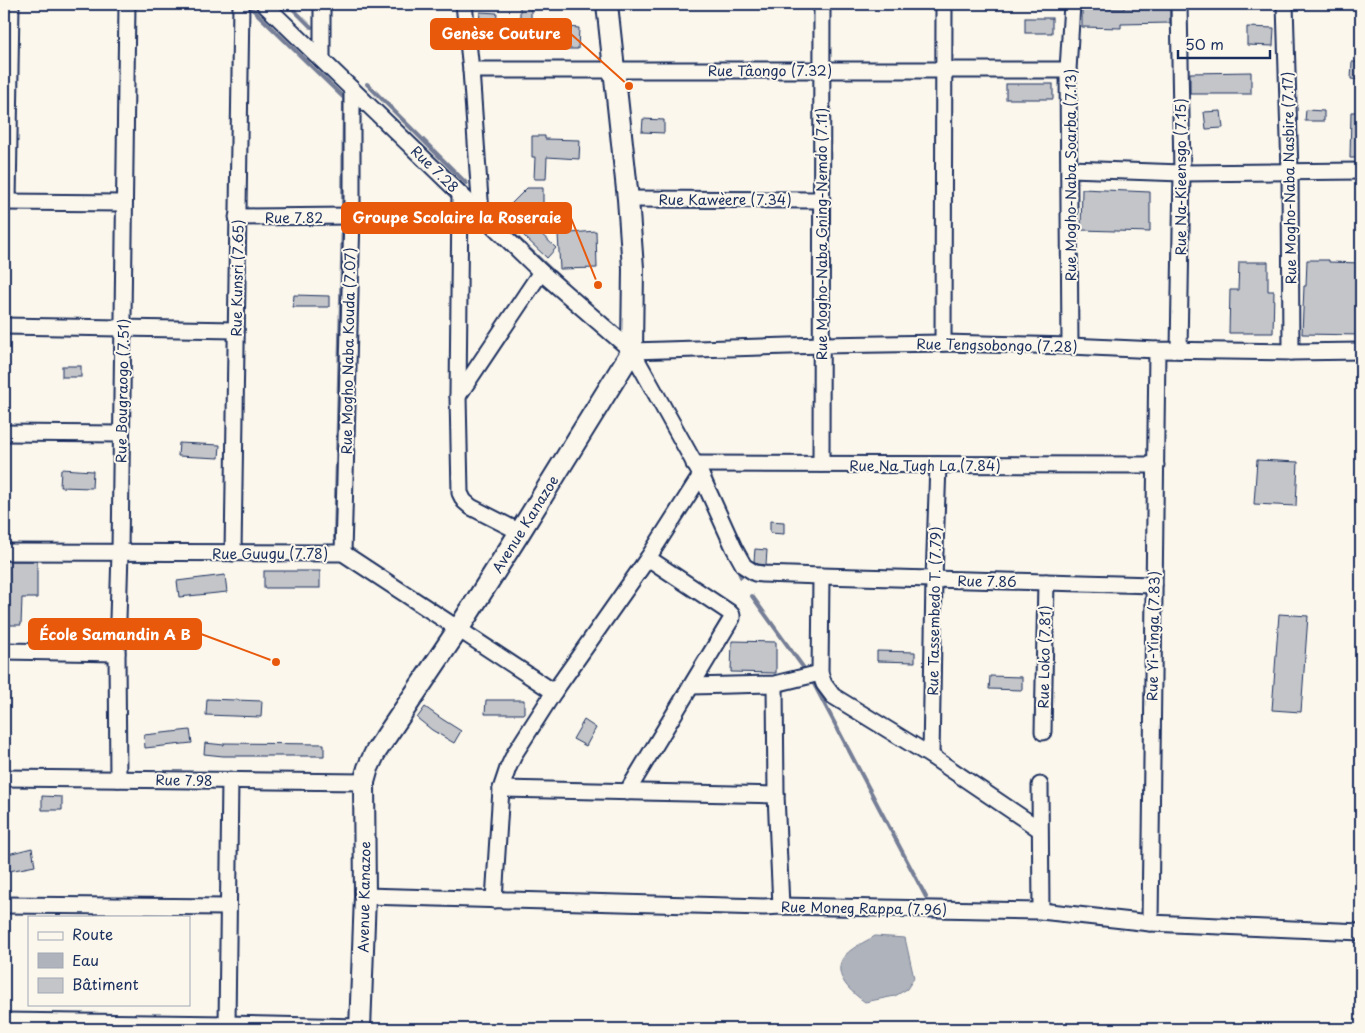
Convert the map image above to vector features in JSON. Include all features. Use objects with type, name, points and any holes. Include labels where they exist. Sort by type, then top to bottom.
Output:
[{"type":"street","points":[[11,4],[6,202],[124,203]]},
{"type":"street","name":"Rue Bougraogo (7.51)","points":[[118,779],[117,653],[120,552],[126,4]]},
{"type":"street","name":"Rue Kunsri (7.65)","points":[[233,552],[241,4]]},
{"type":"street","name":"Rue 7.28","points":[[264,4],[541,272],[632,351]]},
{"type":"street","points":[[322,4],[322,60]]},
{"type":"street","points":[[464,4],[471,70],[481,214]]},
{"type":"street","points":[[607,4],[628,199],[633,268],[632,351]]},
{"type":"street","name":"Rue Mogho-Naba Gning-Nemdo (7.11)","points":[[821,464],[822,4]]},
{"type":"street","points":[[943,343],[944,4]]},
{"type":"street","name":"Rue Mogho-Naba Soarba (7.13)","points":[[1070,346],[1068,70],[1072,4]]},
{"type":"street","name":"Rue Na-Kieensgo (7.15)","points":[[1179,4],[1182,173],[1179,350]]},
{"type":"street","name":"Rue Mogho-Naba Nasbire (7.17)","points":[[1285,4],[1290,172],[1292,352]]},
{"type":"street","name":"Rue Tâongo (7.32)","points":[[471,70],[1068,70]]},
{"type":"street","name":"Rue Mogho Naba Kouda (7.07)","points":[[343,553],[352,216],[352,89]]},
{"type":"street","points":[[1070,169],[1182,173],[1361,171]]},
{"type":"street","points":[[460,194],[459,488],[462,497],[471,507],[520,532]]},
{"type":"street","name":"Rue Kawèere (7.34)","points":[[628,199],[822,200]]},
{"type":"street","name":"Rue 7.82","points":[[237,217],[352,216]]},
{"type":"street","points":[[458,396],[541,272]]},
{"type":"street","points":[[4,326],[236,330]]},
{"type":"street","name":"Rue Tengsobongo (7.28)","points":[[632,351],[822,344],[943,343],[1157,350],[1361,351]]},
{"type":"street","name":"Rue Yi-Yinga (7.83)","points":[[1150,923],[1157,350]]},
{"type":"street","name":"Rue 7.86","points":[[632,351],[698,470],[734,548],[744,566],[749,570],[762,574],[1154,585]]},
{"type":"street","name":"Avenue Kanazoe","points":[[360,1028],[365,896],[364,782],[368,768],[375,753],[459,628],[520,532],[632,351]]},
{"type":"street","points":[[4,433],[121,434]]},
{"type":"street","name":"Rue Na Tugh La (7.84)","points":[[698,470],[821,464],[1156,465]]},
{"type":"street","name":"Rue Tassembedo T. (7.79)","points":[[931,756],[938,465]]},
{"type":"street","points":[[494,900],[501,790],[515,752],[554,692],[648,558],[698,470]]},
{"type":"street","name":"Rue Guugu (7.78)","points":[[4,552],[343,553],[554,692]]},
{"type":"street","points":[[627,792],[731,622],[732,615],[648,558]]},
{"type":"street","points":[[821,576],[820,673],[824,684],[833,696],[931,756],[1039,829]]},
{"type":"street","name":"Rue Loko (7.81)","points":[[1043,732],[1046,582]]},
{"type":"street","points":[[4,651],[117,653]]},
{"type":"street","points":[[692,686],[775,684],[820,673]]},
{"type":"street","points":[[775,684],[776,795],[781,906]]},
{"type":"street","name":"Rue 7.98","points":[[4,778],[364,782]]},
{"type":"street","points":[[227,1024],[230,780]]},
{"type":"street","points":[[1040,785],[1041,912]]},
{"type":"street","points":[[501,790],[776,795]]},
{"type":"street","name":"Rue Moneg Rappa (7.96)","points":[[365,896],[764,907],[1041,912],[1150,923],[1361,932]]},
{"type":"street","points":[[4,905],[228,907]]},
{"type":"street","points":[[4,1021],[360,1028]]},
{"type":"water","points":[[875,936],[905,938],[914,978],[907,989],[895,996],[865,1002],[849,989],[842,977],[840,965],[843,958],[850,951]]},
{"type":"building","points":[[520,4],[531,5],[531,38],[510,37],[510,19],[520,20]]},
{"type":"building","points":[[1124,7],[1170,7],[1170,23],[1121,24],[1121,28],[1082,27],[1082,8],[1124,9]]},
{"type":"building","points":[[480,12],[497,13],[496,26],[479,26]]},
{"type":"building","points":[[1025,18],[1052,18],[1052,33],[1025,33]]},
{"type":"building","points":[[568,27],[579,28],[578,49],[566,49]]},
{"type":"building","points":[[1247,27],[1274,28],[1273,46],[1247,45]]},
{"type":"building","points":[[1352,62],[1361,62],[1361,80],[1351,79]]},
{"type":"building","points":[[1251,72],[1251,94],[1190,94],[1190,73]]},
{"type":"building","points":[[1006,84],[1053,84],[1053,99],[1006,99]]},
{"type":"building","points":[[1306,110],[1324,111],[1324,121],[1305,121]]},
{"type":"building","points":[[1221,111],[1223,128],[1206,129],[1204,112]]},
{"type":"building","points":[[1351,112],[1361,112],[1361,158],[1350,158]]},
{"type":"building","points":[[643,119],[664,120],[664,133],[642,132]]},
{"type":"building","points":[[532,136],[545,136],[545,139],[580,140],[579,159],[547,157],[546,179],[534,179],[535,157],[532,157]]},
{"type":"building","points":[[527,188],[543,188],[543,205],[511,205],[556,248],[547,258],[501,214]]},
{"type":"building","points":[[1082,189],[1150,192],[1150,232],[1081,230]]},
{"type":"building","points":[[596,231],[597,268],[560,269],[558,234]]},
{"type":"building","points":[[1307,260],[1361,263],[1361,335],[1302,334]]},
{"type":"building","points":[[1239,262],[1268,262],[1268,291],[1274,291],[1273,333],[1229,333],[1230,290],[1238,290]]},
{"type":"building","points":[[294,295],[329,296],[329,307],[293,307]]},
{"type":"building","points":[[62,366],[81,366],[81,377],[62,377]]},
{"type":"building","points":[[179,443],[220,445],[219,458],[178,456]]},
{"type":"building","points":[[1257,460],[1298,462],[1296,506],[1254,504]]},
{"type":"building","points":[[61,469],[93,471],[92,488],[60,487]]},
{"type":"building","points":[[770,521],[784,522],[784,534],[770,533]]},
{"type":"building","points":[[755,549],[767,550],[766,565],[758,564],[754,561]]},
{"type":"building","points":[[4,561],[37,561],[37,598],[22,598],[21,625],[4,625]]},
{"type":"building","points":[[264,571],[320,571],[320,588],[264,588]]},
{"type":"building","points":[[225,575],[227,592],[179,597],[177,581]]},
{"type":"building","points":[[1279,614],[1308,616],[1301,712],[1272,710]]},
{"type":"building","points":[[732,641],[776,642],[776,673],[731,672]]},
{"type":"building","points":[[877,651],[915,652],[915,662],[877,661]]},
{"type":"building","points":[[990,676],[1022,677],[1022,690],[989,689]]},
{"type":"building","points":[[207,699],[262,701],[261,717],[206,715]]},
{"type":"building","points":[[486,700],[524,700],[524,714],[485,714]]},
{"type":"building","points":[[425,707],[461,731],[454,743],[432,730],[417,718]]},
{"type":"building","points":[[584,720],[596,728],[586,746],[573,739]]},
{"type":"building","points":[[190,730],[192,743],[145,748],[144,735]]},
{"type":"building","points":[[205,743],[224,745],[224,743],[324,744],[324,756],[223,756],[204,754]]},
{"type":"building","points":[[42,796],[62,797],[62,810],[42,810]]},
{"type":"building","points":[[32,848],[35,866],[4,872],[4,855]]},
{"type":"waterway","points":[[247,4],[344,98],[343,213]]},
{"type":"waterway","points":[[288,4],[311,27]]},
{"type":"waterway","points":[[367,84],[466,183]]},
{"type":"waterway","points":[[490,210],[566,284]]},
{"type":"waterway","points":[[335,538],[343,220]]},
{"type":"waterway","points":[[703,497],[708,507]]},
{"type":"waterway","points":[[737,568],[741,577]]},
{"type":"waterway","points":[[752,596],[803,667]]},
{"type":"waterway","points":[[814,684],[926,897]]},
{"type":"place","name":"Genèse Couture","points":[[629,86]]},
{"type":"place","name":"Groupe Scolaire la Roseraie","points":[[598,285]]},
{"type":"place","name":"École Samandin A B","points":[[276,662]]}]
